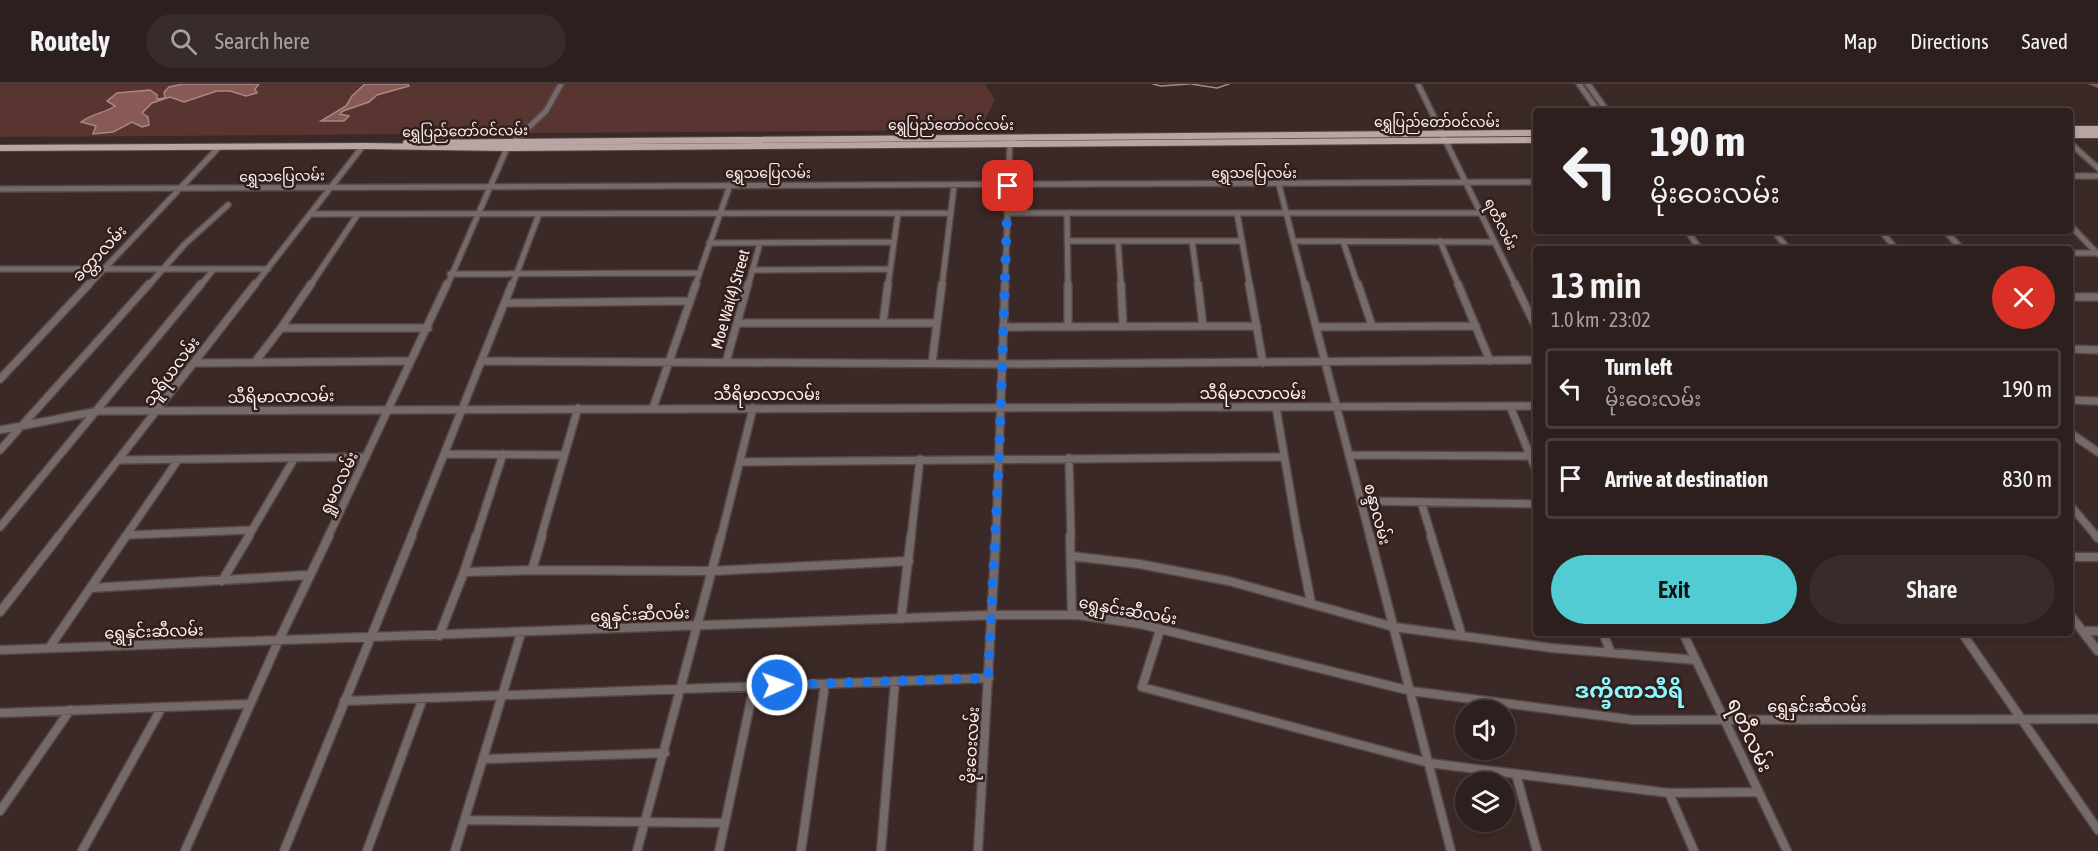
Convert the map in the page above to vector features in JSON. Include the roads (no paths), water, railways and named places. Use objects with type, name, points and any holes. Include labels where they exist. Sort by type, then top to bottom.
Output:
[{"type":"main road","points":[[2073,129],[2098,129]]},
{"type":"main road","name":"ရွှေပြည်တော်ဝင်လမ်း","points":[[365,146],[426,142],[516,141],[812,142],[1444,137],[1533,133]]},
{"type":"main road","points":[[2073,135],[2098,135]]},
{"type":"main road","name":"ရွှေပြည်တော်ဝင်လမ်း","points":[[1444,137],[1533,140]]},
{"type":"main road","name":"ရွှေပြည်တော်ဝင်လမ်း","points":[[0,148],[365,146],[507,148],[679,143]]},
{"type":"street","name":"ရှုမဝလမ်း","points":[[185,851],[308,575],[428,328],[507,148],[524,134],[554,99],[561,84]]},
{"type":"street","name":"ရတီလမ်း","points":[[1418,84],[1533,321]]},
{"type":"street","points":[[1579,84],[1596,108]]},
{"type":"street","points":[[1588,84],[1606,108]]},
{"type":"street","name":"မိုးဝေးလမ်း","points":[[978,851],[993,615],[1010,140]]},
{"type":"street","name":"သူရိယလမ်း","points":[[0,612],[365,146]]},
{"type":"street","points":[[2073,146],[2098,168]]},
{"type":"street","name":"ခတ္တာလမ်း","points":[[0,379],[219,147]]},
{"type":"street","points":[[2073,176],[2098,176]]},
{"type":"street","name":"ရွှေသပြေလမ်း","points":[[0,189],[1533,183]]},
{"type":"street","name":"စန္ဒာလမ်း","points":[[1279,184],[1451,851]]},
{"type":"street","points":[[653,408],[688,301],[730,185]]},
{"type":"street","points":[[932,363],[954,186]]},
{"type":"street","points":[[0,450],[185,244],[228,205]]},
{"type":"street","points":[[883,323],[898,213]]},
{"type":"street","points":[[312,214],[951,213]]},
{"type":"street","points":[[1007,213],[1480,213]]},
{"type":"street","points":[[1067,213],[1068,327]]},
{"type":"street","points":[[1237,213],[1263,363]]},
{"type":"street","points":[[255,362],[281,328],[358,214]]},
{"type":"street","points":[[285,851],[464,409],[539,214]]},
{"type":"street","points":[[2073,228],[2097,254]]},
{"type":"street","points":[[1776,234],[1786,246]]},
{"type":"street","points":[[1884,234],[1894,246]]},
{"type":"street","points":[[1948,234],[1959,246]]},
{"type":"street","points":[[1067,241],[1242,241]]},
{"type":"street","points":[[1118,241],[1122,326]]},
{"type":"street","points":[[1192,241],[1203,326]]},
{"type":"street","points":[[1294,241],[1494,242]]},
{"type":"street","points":[[1343,241],[1372,326]]},
{"type":"street","points":[[1440,241],[1490,361]]},
{"type":"street","points":[[709,243],[894,242]]},
{"type":"street","name":"Moe Wai(4) Street","points":[[726,362],[760,243]]},
{"type":"street","points":[[2073,253],[2097,254]]},
{"type":"street","points":[[0,269],[268,269]]},
{"type":"street","points":[[0,527],[214,269]]},
{"type":"street","points":[[752,270],[890,269]]},
{"type":"street","points":[[450,274],[698,273]]},
{"type":"street","points":[[2073,297],[2098,297]]},
{"type":"street","points":[[505,303],[688,301]]},
{"type":"street","points":[[738,323],[937,323]]},
{"type":"street","points":[[1003,327],[1257,326]]},
{"type":"street","points":[[1316,327],[1476,326]]},
{"type":"street","points":[[281,328],[428,328]]},
{"type":"street","points":[[2073,349],[2098,350]]},
{"type":"street","points":[[483,361],[1001,364],[1533,360]]},
{"type":"street","points":[[194,363],[410,361]]},
{"type":"street","points":[[2073,400],[2098,400]]},
{"type":"street","name":"သီရိမာလာလမ်း","points":[[0,430],[19,429],[74,413],[98,411],[1001,406],[1533,406]]},
{"type":"street","points":[[1510,406],[1533,463]]},
{"type":"street","points":[[1276,407],[1283,457],[1311,603]]},
{"type":"street","points":[[532,570],[578,408]]},
{"type":"street","points":[[637,851],[698,627],[753,408]]},
{"type":"street","points":[[2073,435],[2098,452]]},
{"type":"street","points":[[445,454],[563,455]]},
{"type":"street","points":[[439,636],[464,572],[503,454]]},
{"type":"street","points":[[1349,455],[1530,456]]},
{"type":"street","points":[[120,460],[366,457]]},
{"type":"street","points":[[740,462],[1283,457]]},
{"type":"street","points":[[1069,458],[1072,615]]},
{"type":"street","points":[[222,581],[294,459]]},
{"type":"street","points":[[901,620],[920,459]]},
{"type":"street","points":[[50,648],[178,460]]},
{"type":"street","points":[[1361,501],[1533,504]]},
{"type":"street","points":[[1421,502],[1462,636]]},
{"type":"street","points":[[2073,509],[2098,538]]},
{"type":"street","points":[[128,535],[252,530]]},
{"type":"street","points":[[1071,556],[1139,564],[1229,581],[1394,627],[1611,653],[1696,660]]},
{"type":"street","points":[[2073,557],[2098,556]]},
{"type":"street","points":[[464,572],[712,571],[909,561]]},
{"type":"street","points":[[91,588],[308,575]]},
{"type":"street","name":"ရွှေနှင်းဆီလမ်း","points":[[0,650],[369,639],[993,615],[1072,615],[1160,630],[1411,691],[1634,720],[2098,719]]},
{"type":"street","points":[[2073,619],[2098,651]]},
{"type":"street","points":[[1160,630],[1142,687],[1429,763],[1669,793],[1759,792]]},
{"type":"street","points":[[2083,631],[2098,631]]},
{"type":"street","points":[[455,851],[485,759],[501,695],[521,633]]},
{"type":"street","points":[[1604,636],[1611,653]]},
{"type":"street","name":"ရတီလမ်း","points":[[1684,636],[1787,851]]},
{"type":"street","points":[[1964,636],[2098,830]]},
{"type":"street","points":[[344,701],[988,678]]},
{"type":"street","points":[[880,851],[895,681]]},
{"type":"street","points":[[801,851],[825,684]]},
{"type":"street","points":[[719,851],[754,686]]},
{"type":"street","points":[[367,851],[423,698]]},
{"type":"street","points":[[0,713],[250,704]]},
{"type":"street","points":[[82,851],[162,707]]},
{"type":"street","points":[[0,811],[70,710]]},
{"type":"street","points":[[485,759],[665,753]]},
{"type":"street","points":[[1516,774],[1536,851]]},
{"type":"street","points":[[1669,793],[1694,851]]},
{"type":"street","points":[[465,820],[644,824],[725,823]]},
{"type":"waterway","points":[[1153,84],[1161,86],[1189,84]]},
{"type":"waterway","points":[[1191,84],[1217,88],[1229,84]]},
{"type":"waterway","points":[[2092,84],[2098,86]]},
{"type":"district","name":"ဒက္ခိဏသီရိ","points":[[1629,690]]}]
